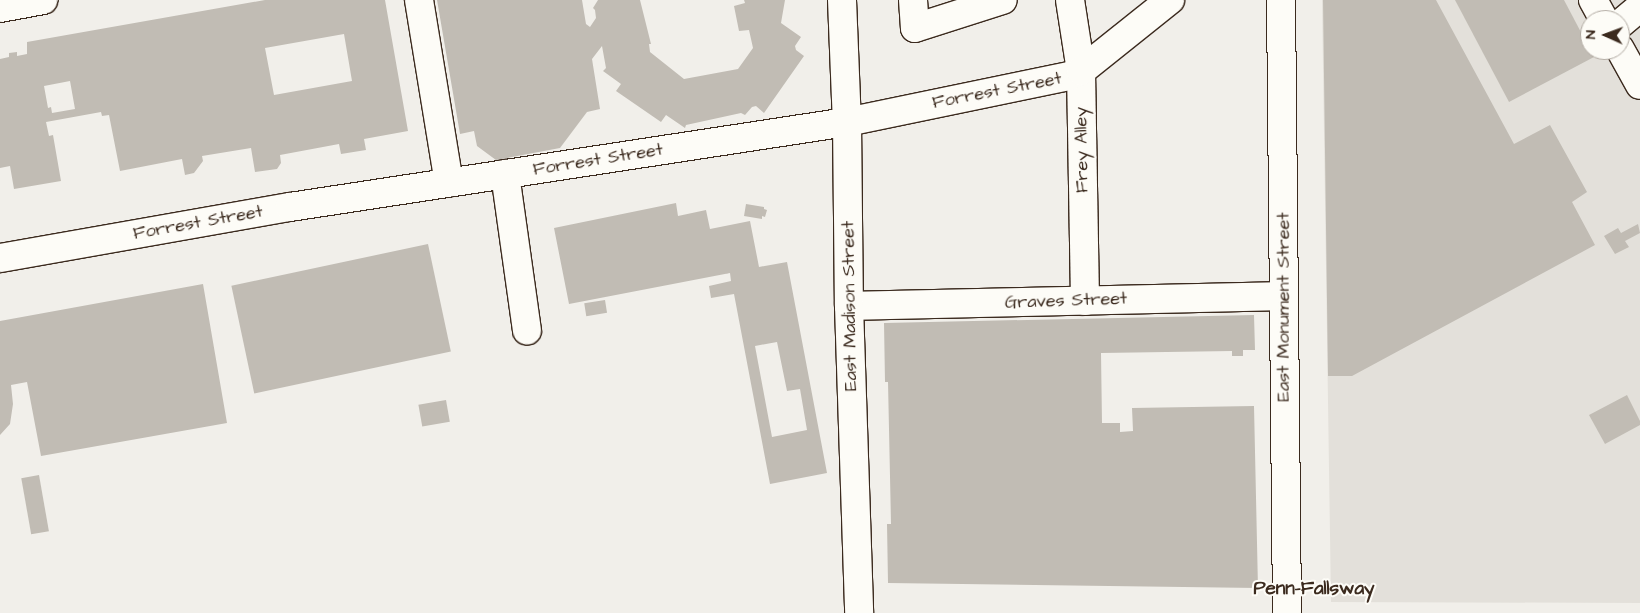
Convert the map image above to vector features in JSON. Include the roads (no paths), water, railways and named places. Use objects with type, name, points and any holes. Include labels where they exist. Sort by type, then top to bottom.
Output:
[{"type":"street","points":[[1,5],[43,0]]},
{"type":"street","points":[[418,0],[449,183]]},
{"type":"street","name":"East Madison Street","points":[[842,0],[847,122],[849,306],[859,613]]},
{"type":"street","points":[[913,0],[915,28],[1003,0]]},
{"type":"street","name":"Frey Alley","points":[[1070,0],[1081,71],[1085,301]]},
{"type":"street","name":"Forrest Street","points":[[0,258],[290,207],[847,122],[1070,76],[1081,71],[1170,0]]},
{"type":"street","name":"East Monument Street","points":[[1281,0],[1287,613]]},
{"type":"street","points":[[1630,16],[1640,7]]},
{"type":"street","points":[[1626,60],[1640,85]]},
{"type":"street","points":[[505,174],[527,330]]},
{"type":"street","name":"Graves Street","points":[[849,306],[1284,296]]},
{"type":"district","name":"Penn-Fallsway","points":[[1314,589]]}]
